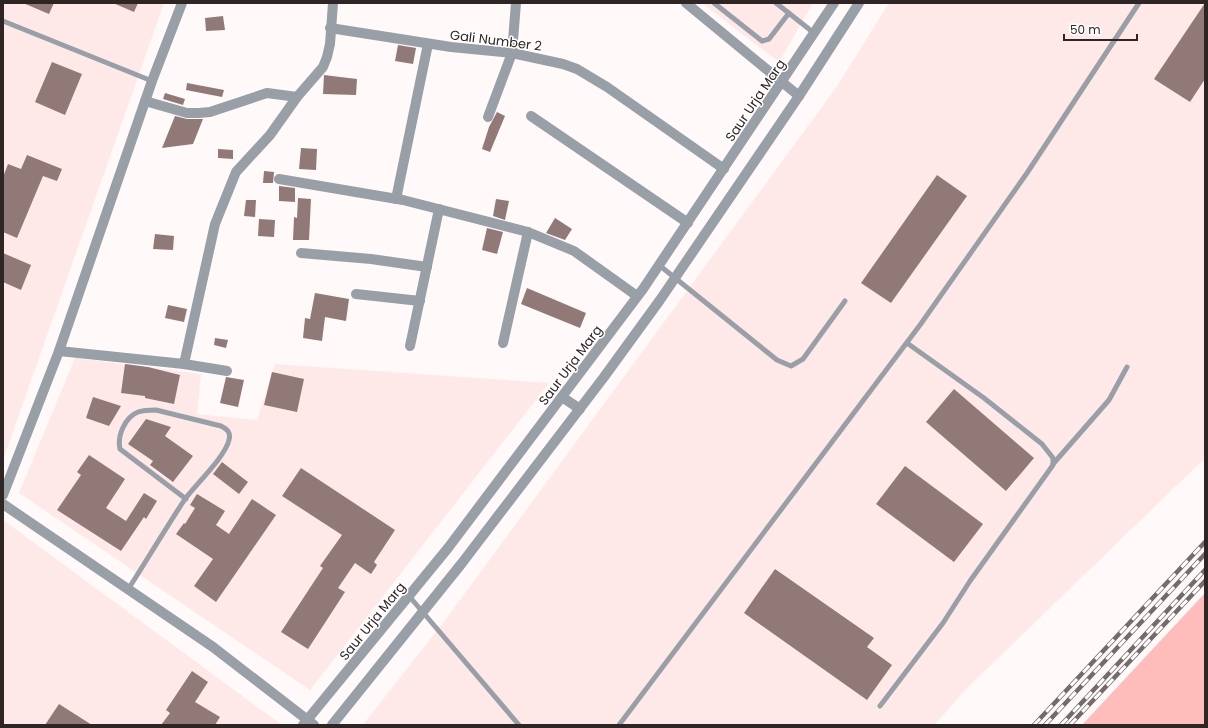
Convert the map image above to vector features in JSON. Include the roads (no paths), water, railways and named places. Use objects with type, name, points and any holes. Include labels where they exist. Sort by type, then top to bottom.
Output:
[{"type":"street","points":[[3,495],[60,351],[152,81],[182,3]]},
{"type":"street","points":[[184,364],[215,224],[236,172],[270,135],[297,97],[323,67],[327,57],[333,3]]},
{"type":"street","points":[[488,117],[512,53],[516,3]]},
{"type":"street","points":[[686,3],[799,96]]},
{"type":"street","name":"Saur Urja Marg","points":[[308,723],[448,548],[637,296],[688,223],[834,3]]},
{"type":"street","points":[[332,725],[462,563],[580,409],[675,276],[799,96],[859,3]]},
{"type":"street","name":"Gali Number 2","points":[[330,28],[428,44],[512,53],[556,62],[577,69],[613,91],[724,169]]},
{"type":"street","points":[[396,199],[428,44]]},
{"type":"street","points":[[146,101],[187,113],[199,113],[210,112],[267,93],[297,97]]},
{"type":"street","points":[[531,116],[688,223]]},
{"type":"street","points":[[279,179],[396,199],[528,232],[574,251],[637,296]]},
{"type":"street","points":[[410,346],[439,209]]},
{"type":"street","points":[[503,343],[528,232]]},
{"type":"street","points":[[301,253],[371,259],[427,268]]},
{"type":"street","points":[[356,294],[420,301]]},
{"type":"street","points":[[60,351],[184,364],[227,371]]},
{"type":"street","points":[[562,397],[580,409]]},
{"type":"street","points":[[3,504],[129,588],[213,647],[308,723]]},
{"type":"lane","points":[[714,3],[762,41],[769,39],[789,13]]},
{"type":"lane","points":[[776,3],[814,33]]},
{"type":"lane","points":[[619,725],[907,343],[1026,173],[1139,3]]},
{"type":"lane","points":[[3,21],[152,81]]},
{"type":"lane","points":[[659,265],[675,276],[777,360],[791,366],[803,359],[845,301]]},
{"type":"lane","points":[[907,343],[984,398],[1042,444],[1053,458],[1053,465]]},
{"type":"lane","points":[[880,706],[943,623],[970,581],[1053,465],[1109,400],[1127,367]]},
{"type":"lane","points":[[129,588],[186,499],[224,450],[229,440],[229,434],[226,429],[156,410],[146,410],[136,413],[126,424],[119,436],[120,449],[186,499]]},
{"type":"lane","points":[[409,596],[519,725]]},
{"type":"railway","points":[[1034,725],[1205,542]]},
{"type":"railway","points":[[1045,725],[1205,554]]},
{"type":"railway","points":[[1061,725],[1205,570]]},
{"type":"railway","points":[[1070,725],[1205,581]]}]
